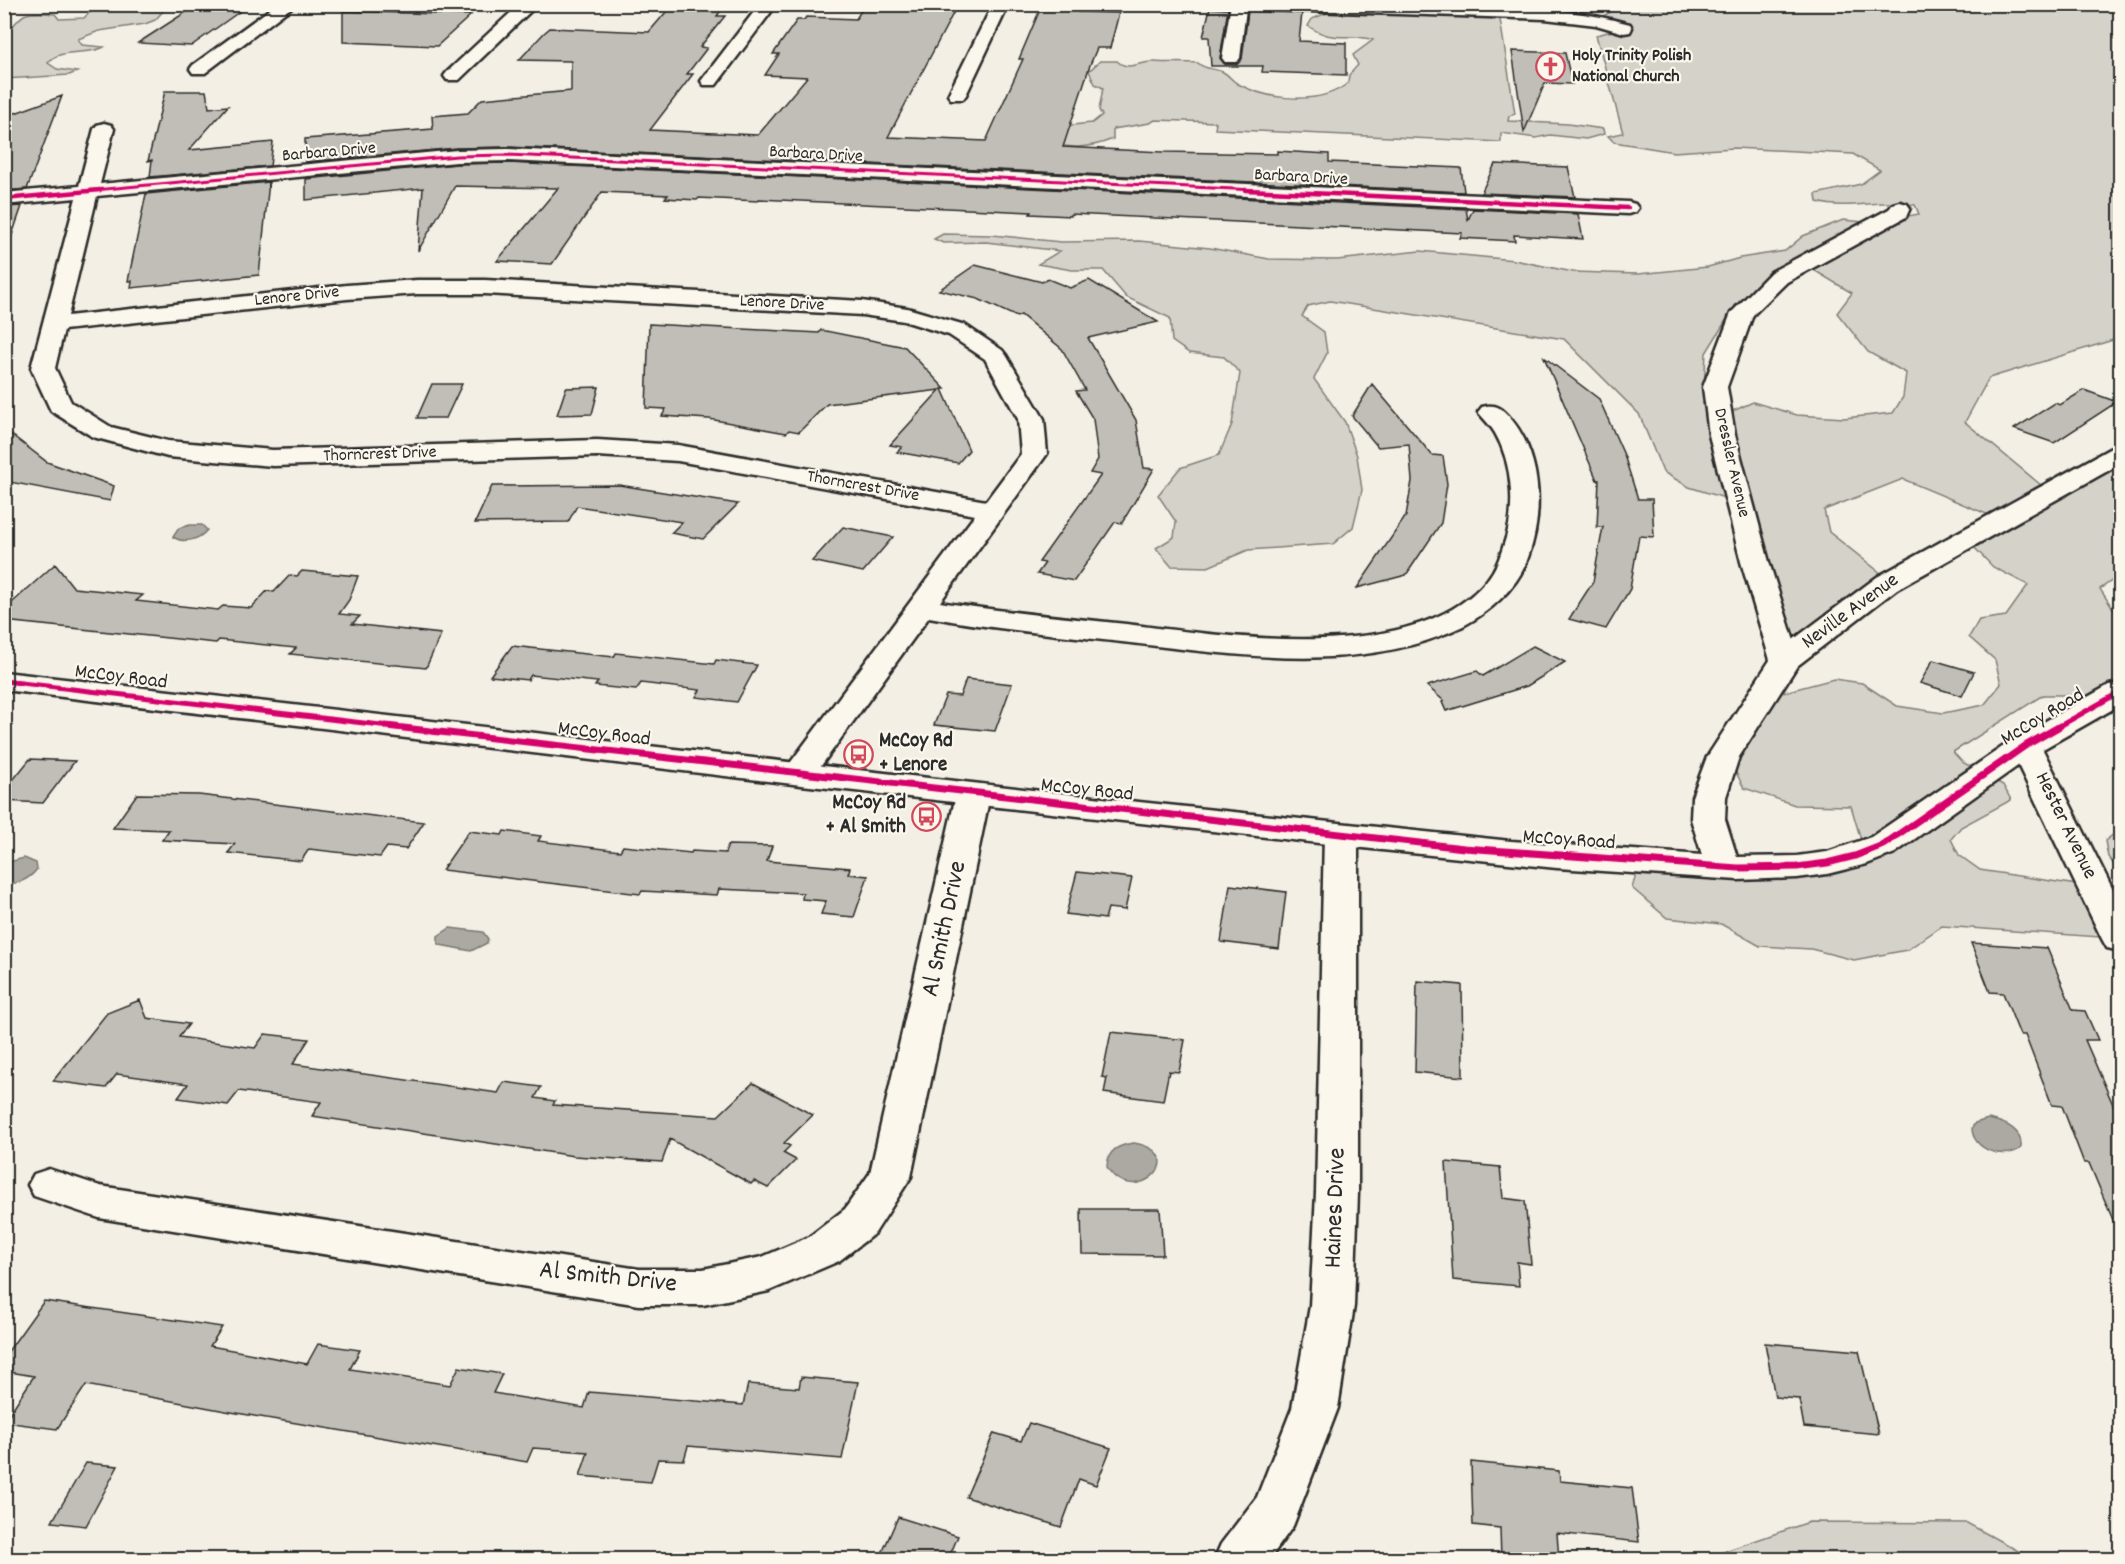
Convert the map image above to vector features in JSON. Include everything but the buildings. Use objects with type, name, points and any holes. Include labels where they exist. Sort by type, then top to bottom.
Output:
[{"type":"street","points":[[199,69],[288,4]]},
{"type":"street","points":[[453,76],[530,4]]},
{"type":"street","points":[[710,81],[769,4]]},
{"type":"street","points":[[957,95],[1001,4]]},
{"type":"street","points":[[1231,58],[1239,4],[1545,14],[1598,20],[1624,28]]},
{"type":"street","name":"Thorncrest Drive","points":[[104,129],[43,368],[60,406],[102,432],[168,449],[273,458],[597,448],[678,453],[993,510]]},
{"type":"street","name":"Barbara Drive","points":[[4,199],[458,156],[508,155],[1628,208]]},
{"type":"street","name":"Dressler Avenue","points":[[1785,660],[1752,551],[1722,435],[1715,387],[1742,313],[1779,278],[1884,219],[1899,213],[1900,208]]},
{"type":"street","name":"Lenore Drive","points":[[55,324],[347,292],[417,287],[485,288],[862,308],[907,315],[957,330],[994,355],[1030,419],[1034,454],[798,774]]},
{"type":"street","points":[[921,607],[975,617],[1202,642],[1274,646],[1347,647],[1389,641],[1437,627],[1476,606],[1501,584],[1516,560],[1523,526],[1524,495],[1518,458],[1508,433],[1491,412]]},
{"type":"street","name":"Neville Avenue","points":[[1723,867],[1708,819],[1709,797],[1723,757],[1785,660],[1887,583],[2121,454]]},
{"type":"street","name":"McCoy Road","points":[[4,681],[973,795],[1559,858],[1723,867],[1790,868],[1831,863],[1861,856],[1883,845],[2025,746],[2121,692]]},
{"type":"street","name":"Hester Avenue","points":[[2025,746],[2118,930]]},
{"type":"street","name":"Al Smith Drive","points":[[49,1185],[99,1202],[639,1287],[703,1287],[769,1273],[824,1249],[860,1221],[890,1177],[973,795]]},
{"type":"street","name":"Haines Drive","points":[[1239,1560],[1276,1510],[1315,1408],[1332,1306],[1337,1193],[1341,835]]},
{"type":"shaded area","points":[[125,5],[158,5],[165,9],[155,20],[145,24],[99,31],[78,39],[82,45],[104,47],[98,50],[60,55],[48,63],[57,69],[77,72],[69,75],[5,79],[5,30],[24,15],[44,13],[55,14],[59,19],[84,18],[97,9]]},
{"type":"shaded area","points":[[1623,5],[2120,5],[2120,340],[2113,340],[1989,378],[1965,422],[2047,490],[1996,518],[1903,479],[1824,510],[1829,532],[1887,578],[1789,648],[1724,415],[1753,402],[1797,415],[1844,418],[1893,413],[1903,397],[1906,373],[1868,352],[1837,313],[1852,293],[1807,266],[1887,220],[1919,214],[1915,205],[1902,203],[1842,205],[1817,202],[1816,194],[1861,184],[1880,170],[1853,154],[1734,148],[1674,152],[1614,142],[1608,136],[1623,133],[1596,35],[1628,27],[1630,23],[1610,20],[1603,16]]},
{"type":"shaded area","points":[[1339,8],[1499,13],[1515,114],[1509,116],[1508,121],[1568,124],[1603,129],[1604,134],[1586,139],[1550,135],[1536,138],[1501,133],[1501,142],[1215,129],[1216,122],[1155,120],[1150,123],[1113,129],[1113,139],[1094,145],[1068,147],[1040,142],[1043,128],[1092,123],[1102,115],[1099,110],[1103,88],[1095,84],[1089,71],[1100,61],[1117,61],[1126,66],[1149,62],[1198,63],[1223,72],[1236,83],[1250,89],[1279,97],[1309,98],[1336,90],[1348,83],[1349,75],[1358,65],[1353,55],[1373,40],[1326,35],[1308,26],[1312,19]]},
{"type":"shaded area","points":[[1843,220],[1875,223],[1777,277],[1736,304],[1706,353],[1703,406],[1715,415],[1734,501],[1689,487],[1663,472],[1639,414],[1564,339],[1330,301],[1308,306],[1302,316],[1324,332],[1327,353],[1314,379],[1345,422],[1357,456],[1362,490],[1353,527],[1333,544],[1248,550],[1208,567],[1171,566],[1156,548],[1174,537],[1176,522],[1158,495],[1180,468],[1219,455],[1232,424],[1240,373],[1224,357],[1189,353],[1172,341],[1170,318],[1126,297],[1103,270],[1072,270],[1038,264],[1060,251],[986,242],[943,243],[934,239],[943,234],[992,235],[1061,242],[1139,241],[1210,248],[1269,259],[1337,260],[1420,251],[1514,260],[1573,272],[1638,274],[1708,267],[1740,258],[1785,251],[1803,236]]},
{"type":"shaded area","points":[[2120,459],[2120,575],[2100,589],[2120,616],[2120,709],[2067,695],[2043,695],[1953,752],[1962,762],[2003,785],[2011,800],[1961,827],[1951,839],[1959,855],[1980,870],[2090,887],[2114,938],[1942,926],[1907,950],[1854,960],[1811,949],[1760,946],[1721,924],[1667,918],[1632,888],[1638,868],[1866,857],[1851,806],[1795,805],[1744,788],[1728,757],[1765,697],[1834,679],[1862,683],[1897,706],[1943,713],[1984,705],[2001,684],[1995,660],[1969,637],[1979,620],[2006,616],[2028,585],[1993,567],[1970,543]]},
{"type":"shaded area","points":[[202,525],[207,530],[191,540],[173,537],[179,528]]},
{"type":"shaded area","points":[[2120,829],[2120,872],[2108,857],[2105,841]]},
{"type":"shaded area","points":[[24,858],[36,863],[37,869],[23,881],[5,884],[5,863]]},
{"type":"shaded area","points":[[450,928],[483,932],[488,939],[487,943],[471,951],[440,945],[438,936]]},
{"type":"shaded area","points":[[1988,1119],[2006,1124],[2016,1131],[2021,1141],[2021,1148],[2014,1152],[1998,1153],[1990,1151],[1977,1142],[1972,1128],[1975,1123]]},
{"type":"shaded area","points":[[1134,1143],[1151,1149],[1159,1158],[1159,1167],[1153,1176],[1143,1182],[1130,1183],[1118,1179],[1107,1167],[1109,1156],[1115,1149]]},
{"type":"shaded area","points":[[1809,1522],[1967,1523],[2033,1559],[1718,1559],[1722,1552]]},
{"type":"cycle path","points":[[4,199],[457,156],[508,155],[1628,208]]},
{"type":"cycle path","points":[[4,681],[1120,811],[1418,843],[1603,860],[1768,869],[1827,863],[1855,856],[1883,845],[2025,746],[2120,692]]},
{"type":"place","name":"Holy Trinity Polish National Church","points":[[1551,66]]},
{"type":"place","name":"McCoy Rd + Lenore","points":[[858,754]]},
{"type":"place","name":"McCoy Rd + Al Smith","points":[[927,816]]}]
